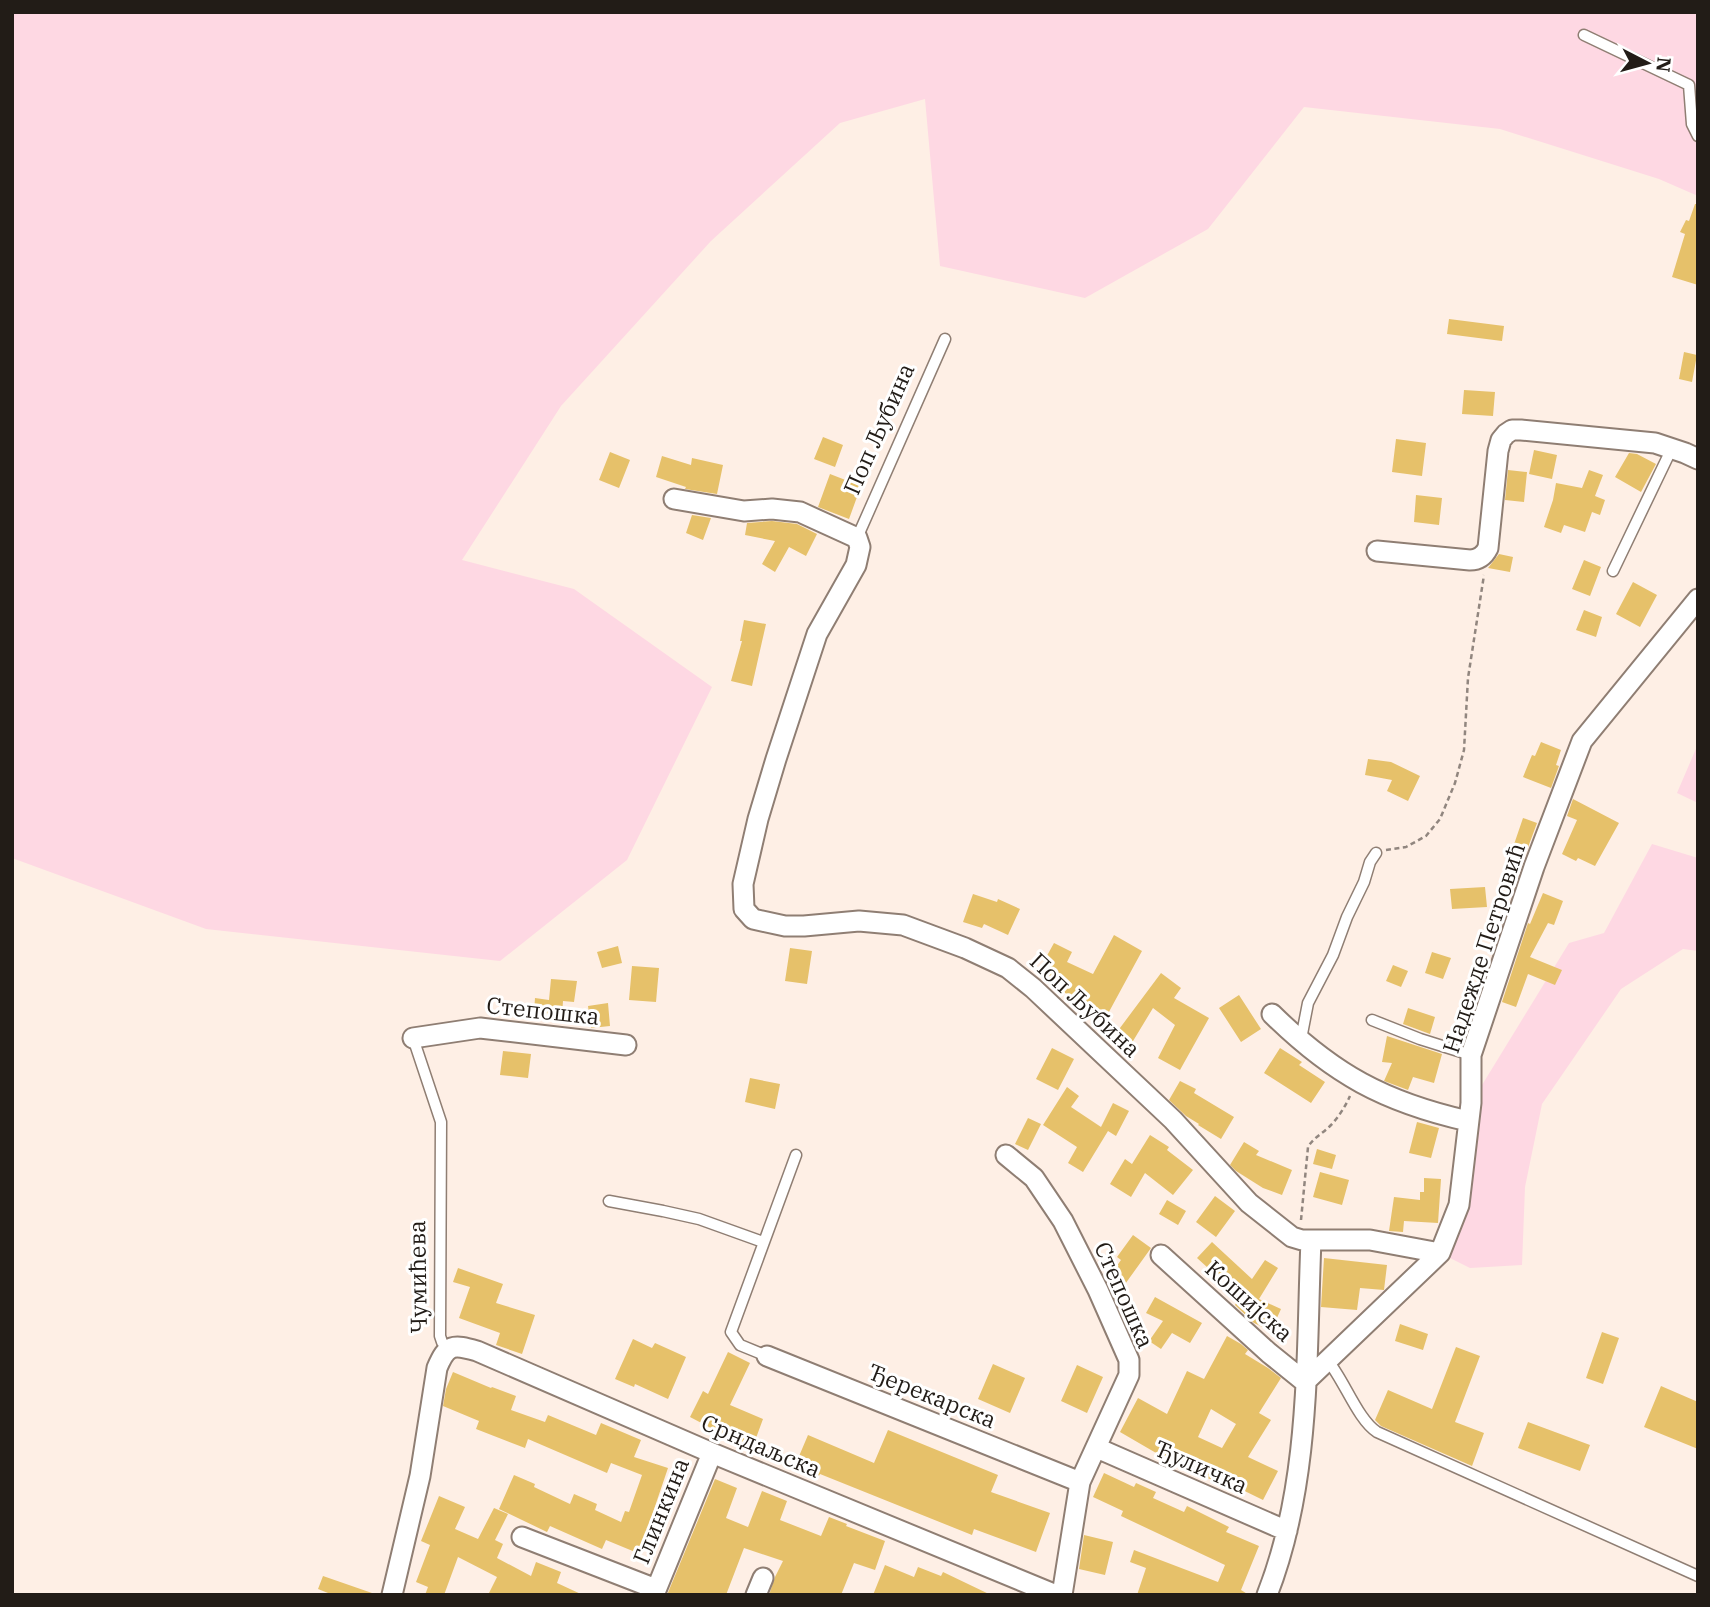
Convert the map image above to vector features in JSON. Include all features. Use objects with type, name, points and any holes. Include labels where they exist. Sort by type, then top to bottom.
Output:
[{"type":"street","points":[[1377,551],[1469,560],[1480,558],[1488,548],[1498,451],[1501,440],[1512,430],[1656,443],[1698,459]]},
{"type":"street","points":[[674,499],[744,511],[772,509],[800,512],[858,538]]},
{"type":"street","name":"Поп Љубина","points":[[858,538],[860,547],[856,565],[817,634],[772,771],[744,884],[744,909],[754,919],[785,926],[859,921],[903,925],[965,948],[1008,968],[1033,988],[1173,1120],[1250,1203],[1298,1240],[1306,1240]]},
{"type":"street","name":"Надежде Петровић","points":[[1305,1382],[1440,1253],[1459,1205],[1471,1102],[1471,1055],[1534,867],[1582,741],[1698,599]]},
{"type":"street","points":[[1272,1014],[1318,1055],[1355,1080],[1399,1101],[1468,1121]]},
{"type":"street","name":"Степошка","points":[[413,1038],[480,1028],[626,1045]]},
{"type":"street","name":"Степошка","points":[[1006,1155],[1034,1178],[1063,1221],[1129,1360],[1129,1375],[1080,1482],[1062,1595]]},
{"type":"street","points":[[1268,1595],[1287,1531],[1301,1463],[1305,1382],[1306,1240],[1370,1240],[1440,1253]]},
{"type":"street","name":"Кошијска","points":[[1161,1255],[1305,1382]]},
{"type":"street","name":"Срндаљска","points":[[448,1349],[454,1346],[477,1351],[712,1453],[1056,1595]]},
{"type":"street","name":"Чумићева","points":[[392,1595],[421,1476],[437,1368],[448,1349]]},
{"type":"street","name":"Ђерекарска","points":[[767,1356],[1080,1482]]},
{"type":"street","name":"Ђуличка","points":[[1097,1448],[1287,1531]]},
{"type":"street","name":"Глинкина","points":[[522,1537],[655,1592],[712,1453]]},
{"type":"lane","points":[[1584,35],[1689,85],[1692,124],[1698,136]]},
{"type":"lane","name":"Поп Љубина","points":[[858,538],[945,339]]},
{"type":"lane","points":[[1613,571],[1672,449]]},
{"type":"lane","points":[[1301,1041],[1308,1003],[1376,853]]},
{"type":"lane","points":[[1372,1020],[1471,1055]]},
{"type":"lane","name":"Чумићева","points":[[413,1038],[441,1122],[440,1336],[448,1349]]},
{"type":"lane","points":[[767,1356],[740,1345],[731,1332],[796,1155]]},
{"type":"lane","points":[[609,1202],[663,1210],[699,1219],[763,1242]]},
{"type":"lane","points":[[1328,1361],[1365,1421],[1377,1432],[1698,1576]]},
{"type":"path","points":[[1376,853],[1406,847],[1426,836],[1440,819],[1455,783],[1464,750],[1468,678],[1483,582],[1483,565],[1480,558]]},
{"type":"path","points":[[1306,1240],[1301,1220],[1308,1147],[1313,1139],[1339,1116],[1347,1104],[1355,1080]]},
{"type":"shaded area","points":[[12,12],[1698,12],[1698,196],[1659,179],[1500,129],[1304,107],[1208,229],[1085,298],[940,266],[925,99],[840,123],[711,241],[561,406],[462,560],[574,589],[712,687],[627,860],[500,961],[206,929],[12,858]]},
{"type":"shaded area","points":[[1698,744],[1698,803],[1677,793]]},
{"type":"shaded area","points":[[1652,844],[1698,858],[1698,951],[1683,949],[1621,989],[1542,1104],[1525,1187],[1522,1265],[1470,1268],[1440,1253],[1471,1103],[1569,943],[1604,933]]},
{"type":"building","points":[[1695,204],[1698,204],[1698,285],[1672,277],[1685,234],[1680,232],[1686,220],[1689,221]]},
{"type":"building","points":[[1449,319],[1504,326],[1502,341],[1447,334]]},
{"type":"building","points":[[1684,352],[1697,355],[1692,382],[1679,379]]},
{"type":"building","points":[[1464,390],[1495,392],[1493,416],[1462,414]]},
{"type":"building","points":[[823,437],[843,445],[835,467],[814,459]]},
{"type":"building","points":[[1396,439],[1426,443],[1422,476],[1392,472]]},
{"type":"building","points":[[1534,450],[1557,455],[1552,479],[1529,474]]},
{"type":"building","points":[[610,452],[630,460],[619,488],[599,480]]},
{"type":"building","points":[[1629,453],[1656,464],[1641,492],[1615,477]]},
{"type":"building","points":[[662,456],[691,465],[692,458],[723,465],[717,494],[685,489],[686,487],[656,477]]},
{"type":"building","points":[[1508,470],[1527,472],[1524,502],[1505,500]]},
{"type":"building","points":[[1589,470],[1603,475],[1595,496],[1605,500],[1600,515],[1592,512],[1585,532],[1564,525],[1561,533],[1544,527],[1556,483],[1582,488]]},
{"type":"building","points":[[830,474],[861,486],[849,519],[818,507]]},
{"type":"building","points":[[1416,495],[1442,498],[1439,525],[1414,522]]},
{"type":"building","points":[[692,515],[711,518],[703,540],[686,533]]},
{"type":"building","points":[[772,521],[797,524],[817,534],[806,556],[789,547],[775,572],[762,564],[775,541],[745,535],[747,523]]},
{"type":"building","points":[[1499,554],[1513,557],[1510,572],[1488,568]]},
{"type":"building","points":[[1584,560],[1601,567],[1590,596],[1572,589]]},
{"type":"building","points":[[1633,582],[1657,595],[1640,627],[1616,614]]},
{"type":"building","points":[[1584,610],[1602,617],[1596,637],[1576,630]]},
{"type":"building","points":[[744,620],[766,624],[752,686],[731,681],[742,641]]},
{"type":"building","points":[[1541,742],[1561,750],[1556,765],[1559,766],[1551,788],[1523,777]]},
{"type":"building","points":[[1368,759],[1391,762],[1420,776],[1408,801],[1387,791],[1392,780],[1365,775]]},
{"type":"building","points":[[1573,799],[1619,823],[1595,866],[1562,854],[1577,820],[1567,816]]},
{"type":"building","points":[[1523,818],[1537,823],[1523,861],[1510,856]]},
{"type":"building","points":[[1485,887],[1487,907],[1452,909],[1450,889]]},
{"type":"building","points":[[1543,893],[1563,901],[1554,925],[1548,923],[1530,957],[1562,970],[1555,985],[1528,974],[1516,1007],[1502,1002],[1528,923],[1530,924]]},
{"type":"building","points":[[973,894],[997,902],[998,899],[1020,909],[1008,935],[984,924],[982,928],[963,922]]},
{"type":"building","points":[[1114,935],[1142,951],[1104,1021],[1085,1009],[1088,1004],[1059,990],[1063,983],[1039,970],[1054,943],[1072,952],[1067,962],[1093,974]]},
{"type":"building","points":[[618,946],[622,963],[602,968],[597,952]]},
{"type":"building","points":[[790,948],[812,951],[807,984],[785,981]]},
{"type":"building","points":[[1432,952],[1451,958],[1443,979],[1425,973]]},
{"type":"building","points":[[1393,965],[1408,971],[1401,987],[1386,981]]},
{"type":"building","points":[[632,966],[659,968],[656,1002],[629,1000]]},
{"type":"building","points":[[1161,973],[1181,988],[1174,998],[1209,1018],[1180,1070],[1158,1058],[1175,1025],[1153,1008],[1130,1046],[1114,1036]]},
{"type":"building","points":[[551,979],[577,981],[574,1002],[563,1001],[562,1015],[534,1012],[535,998],[549,1000]]},
{"type":"building","points":[[1239,995],[1261,1029],[1241,1042],[1219,1008]]},
{"type":"building","points":[[608,1003],[610,1026],[591,1028],[588,1006]]},
{"type":"building","points":[[1408,1008],[1435,1017],[1430,1034],[1403,1024]]},
{"type":"building","points":[[1387,1036],[1442,1054],[1434,1083],[1413,1077],[1408,1090],[1384,1081],[1392,1063],[1382,1062]]},
{"type":"building","points":[[1052,1048],[1074,1059],[1058,1090],[1036,1079]]},
{"type":"building","points":[[1280,1048],[1302,1062],[1299,1065],[1325,1082],[1311,1103],[1264,1073]]},
{"type":"building","points":[[503,1051],[531,1054],[528,1078],[500,1075]]},
{"type":"building","points":[[750,1078],[780,1084],[775,1109],[745,1102]]},
{"type":"building","points":[[1180,1081],[1196,1089],[1194,1093],[1234,1117],[1221,1139],[1186,1116],[1169,1100]]},
{"type":"building","points":[[1067,1087],[1079,1096],[1071,1107],[1101,1127],[1113,1103],[1129,1111],[1116,1136],[1108,1131],[1083,1172],[1068,1163],[1077,1147],[1043,1125]]},
{"type":"building","points":[[1028,1118],[1041,1124],[1028,1150],[1015,1144]]},
{"type":"building","points":[[1417,1122],[1439,1128],[1431,1158],[1409,1153]]},
{"type":"building","points":[[1150,1135],[1169,1147],[1167,1150],[1193,1170],[1173,1195],[1145,1173],[1131,1197],[1110,1184],[1125,1159],[1132,1164]]},
{"type":"building","points":[[1244,1142],[1259,1151],[1256,1155],[1292,1170],[1282,1195],[1263,1188],[1230,1165]]},
{"type":"building","points":[[1317,1149],[1336,1155],[1332,1169],[1313,1164]]},
{"type":"building","points":[[1320,1172],[1349,1180],[1342,1205],[1313,1197]]},
{"type":"building","points":[[1424,1178],[1441,1179],[1438,1223],[1404,1221],[1403,1232],[1389,1231],[1394,1197],[1420,1200],[1420,1192],[1424,1192]]},
{"type":"building","points":[[1215,1196],[1235,1211],[1216,1237],[1196,1222]]},
{"type":"building","points":[[1167,1200],[1186,1211],[1178,1225],[1159,1214]]},
{"type":"building","points":[[1133,1235],[1151,1248],[1123,1287],[1109,1277],[1121,1260],[1117,1257]]},
{"type":"building","points":[[1212,1242],[1252,1279],[1265,1260],[1278,1268],[1259,1299],[1281,1309],[1271,1331],[1254,1323],[1235,1305],[1241,1293],[1197,1258]]},
{"type":"building","points":[[1324,1258],[1387,1265],[1384,1290],[1360,1288],[1357,1310],[1321,1307]]},
{"type":"building","points":[[458,1268],[503,1284],[496,1303],[535,1315],[522,1354],[496,1345],[500,1333],[459,1318],[470,1287],[453,1282]]},
{"type":"building","points":[[1155,1297],[1202,1323],[1190,1343],[1172,1333],[1161,1349],[1149,1341],[1163,1321],[1146,1313]]},
{"type":"building","points":[[1400,1324],[1428,1334],[1423,1350],[1395,1341]]},
{"type":"building","points":[[1602,1332],[1619,1338],[1603,1384],[1586,1378]]},
{"type":"building","points":[[1227,1336],[1248,1350],[1245,1354],[1281,1378],[1259,1413],[1271,1420],[1248,1457],[1278,1471],[1263,1500],[1214,1476],[1212,1480],[1163,1457],[1120,1432],[1138,1398],[1167,1414],[1187,1371],[1204,1379]],"holes":[[[1211,1409],[1236,1424],[1222,1448],[1198,1437]]]},
{"type":"building","points":[[633,1339],[652,1348],[655,1343],[686,1357],[668,1399],[635,1384],[634,1387],[615,1379]]},
{"type":"building","points":[[1456,1347],[1480,1356],[1455,1422],[1484,1433],[1472,1466],[1381,1426],[1375,1420],[1388,1390],[1432,1409]]},
{"type":"building","points":[[728,1352],[750,1363],[730,1405],[763,1419],[752,1449],[690,1417],[703,1391],[708,1394]]},
{"type":"building","points":[[993,1364],[1025,1378],[1010,1413],[978,1399]]},
{"type":"building","points":[[1077,1365],[1103,1377],[1087,1413],[1061,1401]]},
{"type":"building","points":[[453,1372],[516,1396],[511,1410],[545,1422],[548,1415],[596,1435],[601,1423],[641,1440],[634,1457],[668,1468],[650,1521],[653,1522],[640,1554],[606,1540],[602,1549],[550,1526],[547,1532],[499,1509],[514,1475],[570,1504],[574,1494],[597,1504],[595,1510],[621,1522],[625,1511],[629,1512],[642,1475],[611,1463],[607,1473],[528,1439],[525,1448],[476,1429],[479,1421],[443,1406]]},
{"type":"building","points":[[1661,1386],[1698,1402],[1698,1449],[1644,1427]]},
{"type":"building","points":[[1528,1422],[1590,1445],[1580,1471],[1518,1448]]},
{"type":"building","points":[[888,1430],[998,1475],[991,1492],[1050,1513],[1036,1552],[974,1529],[972,1535],[820,1474],[817,1479],[794,1468],[808,1435],[874,1463]]},
{"type":"building","points":[[1104,1473],[1134,1487],[1136,1483],[1156,1492],[1153,1498],[1184,1512],[1187,1506],[1229,1527],[1226,1532],[1259,1546],[1241,1590],[1249,1595],[1137,1595],[1146,1568],[1130,1562],[1134,1550],[1218,1582],[1225,1565],[1121,1516],[1123,1511],[1093,1497]]},
{"type":"building","points":[[715,1479],[737,1488],[726,1518],[748,1527],[762,1491],[787,1501],[780,1520],[821,1536],[829,1517],[885,1541],[875,1570],[854,1563],[841,1595],[769,1595],[783,1561],[744,1548],[726,1595],[667,1595]]},
{"type":"building","points":[[439,1496],[465,1507],[455,1529],[478,1539],[494,1508],[508,1514],[495,1540],[503,1544],[497,1558],[531,1576],[536,1562],[561,1572],[557,1583],[583,1595],[488,1595],[497,1577],[458,1557],[444,1595],[425,1595],[428,1587],[416,1582],[430,1545],[421,1541]]},
{"type":"building","points":[[1084,1535],[1113,1542],[1105,1575],[1079,1569]]},
{"type":"building","points":[[885,1565],[914,1577],[918,1567],[941,1576],[943,1572],[991,1595],[873,1595]]},
{"type":"building","points":[[323,1576],[372,1593],[333,1595],[318,1589]]}]
